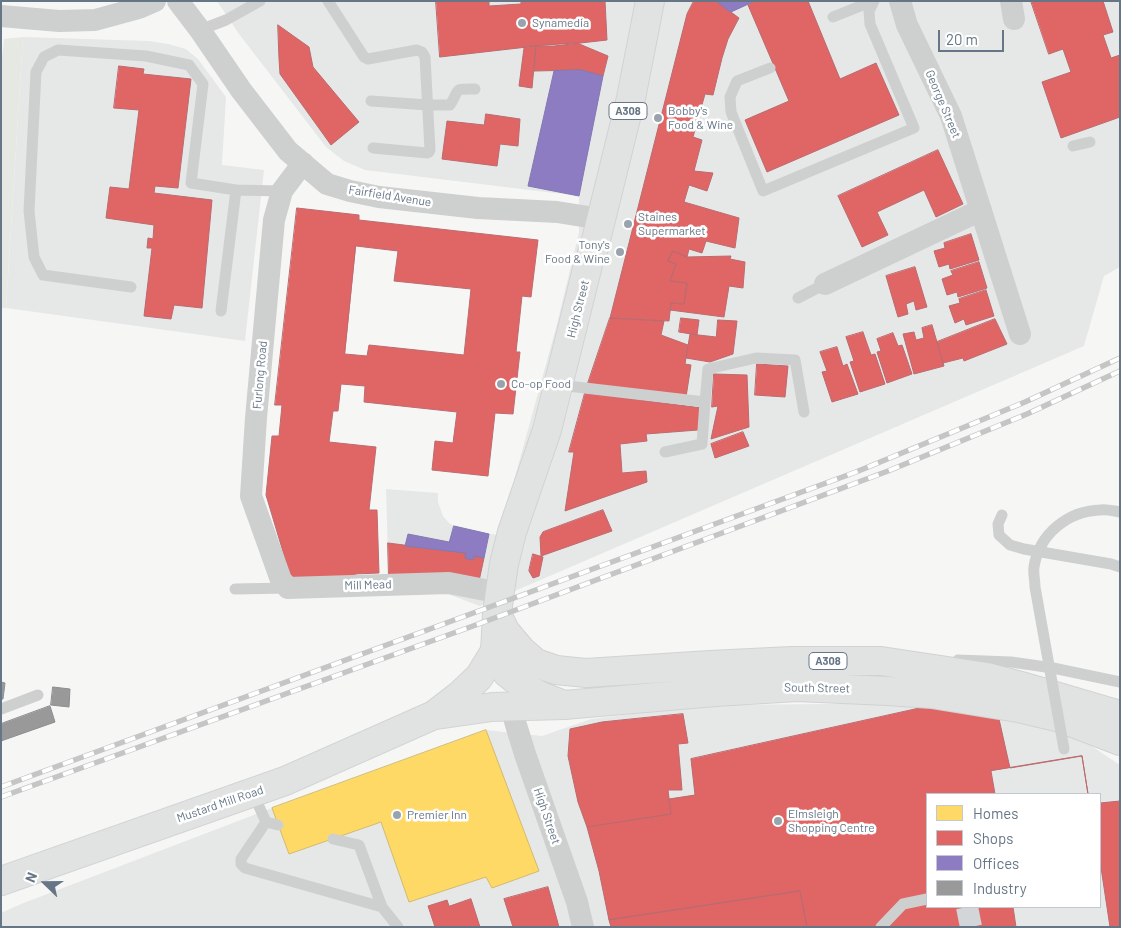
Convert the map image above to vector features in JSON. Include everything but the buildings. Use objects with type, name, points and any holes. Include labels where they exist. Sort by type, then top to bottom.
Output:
[{"type":"main road","name":"High Street","points":[[514,688],[501,666],[496,652],[498,603],[504,564],[512,532],[547,430],[631,98],[650,1]]},
{"type":"main road","name":"High Street","points":[[498,603],[509,635],[521,650],[514,688]]},
{"type":"main road","name":"Mustard Mill Road","points":[[1,881],[303,774],[434,715],[479,677],[496,652]]},
{"type":"main road","name":"A308","points":[[514,688],[536,663],[556,670],[586,673],[792,661],[881,661],[987,677],[1120,715]]},
{"type":"main road","name":"South Street","points":[[514,688],[526,688],[564,705],[797,687],[932,694],[1018,708],[1060,718],[1120,741]]},
{"type":"main road","name":"Mustard Mill Road","points":[[434,715],[476,709],[514,688]]},
{"type":"street","points":[[1,16],[60,21],[95,20],[139,8],[155,1]]},
{"type":"street","name":"Fairfield Avenue","points":[[178,1],[241,90],[288,151],[327,184],[379,197],[478,208],[557,212],[601,220]]},
{"type":"street","name":"George Street","points":[[900,1],[907,25],[950,116],[1020,334]]},
{"type":"street","name":"Furlong Road","points":[[288,588],[281,580],[251,496],[274,220],[282,191],[303,163]]},
{"type":"street","points":[[825,284],[981,210]]},
{"type":"street","name":"Mill Mead","points":[[288,588],[450,583],[485,590],[498,603]]},
{"type":"street","name":"High Street","points":[[514,688],[516,726],[577,902],[583,927]]},
{"type":"lane","points":[[200,30],[226,20],[260,1]]},
{"type":"lane","points":[[328,1],[364,58],[368,59],[417,50],[422,52],[425,57],[429,152],[427,154],[373,148]]},
{"type":"lane","points":[[833,17],[873,1]]},
{"type":"lane","points":[[770,68],[737,81],[730,97],[730,112],[763,191],[914,128],[870,24],[869,11],[873,1]]},
{"type":"lane","points":[[131,287],[44,275],[34,257],[29,211],[36,72],[44,57],[58,50],[146,56],[190,65],[203,84],[191,183],[236,190],[282,191]]},
{"type":"lane","points":[[371,101],[450,105],[456,90],[475,89]]},
{"type":"lane","points":[[1073,146],[1090,142]]},
{"type":"lane","points":[[221,311],[236,190]]},
{"type":"lane","points":[[798,298],[825,284]]},
{"type":"lane","points":[[665,452],[702,444],[708,370],[756,358],[795,360],[804,412]]},
{"type":"lane","points":[[558,385],[705,402]]},
{"type":"lane","points":[[1064,749],[1035,586],[1034,567],[1039,550],[1049,534],[1063,521],[1081,512],[1101,510],[1120,512]]},
{"type":"lane","points":[[1002,516],[998,524],[999,535],[1010,545],[1120,567]]},
{"type":"lane","name":"Mill Mead","points":[[235,589],[288,588]]},
{"type":"lane","points":[[881,661],[924,659],[1011,662],[1053,668],[1120,682]]},
{"type":"lane","points":[[1,709],[38,695]]},
{"type":"lane","points":[[253,793],[266,822]]},
{"type":"lane","points":[[266,822],[278,825]]},
{"type":"lane","points":[[266,822],[241,859],[241,864],[245,868],[382,906]]},
{"type":"lane","points":[[333,839],[359,845],[382,906],[398,927]]},
{"type":"lane","points":[[881,927],[903,904],[926,898]]},
{"type":"shaded area","points":[[217,1],[1120,1],[1120,267],[1104,276],[1084,346],[480,606],[434,589],[389,594],[386,489],[438,493],[438,502],[443,516],[449,523],[454,526],[499,535],[557,324],[579,232],[579,196],[365,170],[344,161],[326,147],[239,34]]},
{"type":"shaded area","points":[[23,37],[149,41],[186,49],[198,59],[226,97],[222,165],[264,170],[245,341],[6,308]]},
{"type":"shaded area","points":[[23,37],[6,308],[1,308],[1,67],[4,39]]},
{"type":"shaded area","points":[[952,703],[1063,730],[1120,765],[1120,927],[1,927],[1,913],[21,904],[272,808],[486,730],[542,736],[591,719],[707,705]]},
{"type":"tunnel","points":[[967,908],[971,927]]},
{"type":"railway","points":[[1,787],[856,472],[1025,402],[1120,358]]},
{"type":"railway","points":[[1,797],[473,626],[888,471],[1027,414],[1120,371]]},
{"type":"place","name":"Synamedia","points":[[522,23]]},
{"type":"place","name":"Bobby's Food & Wine","points":[[658,118]]},
{"type":"place","name":"Staines Supermarket","points":[[628,224]]},
{"type":"place","name":"Tony's Food & Wine","points":[[620,252]]},
{"type":"place","name":"Co-op Food","points":[[501,384]]},
{"type":"place","name":"Premier Inn","points":[[397,815]]},
{"type":"place","name":"Elmsleigh Shopping Centre","points":[[778,821]]}]
